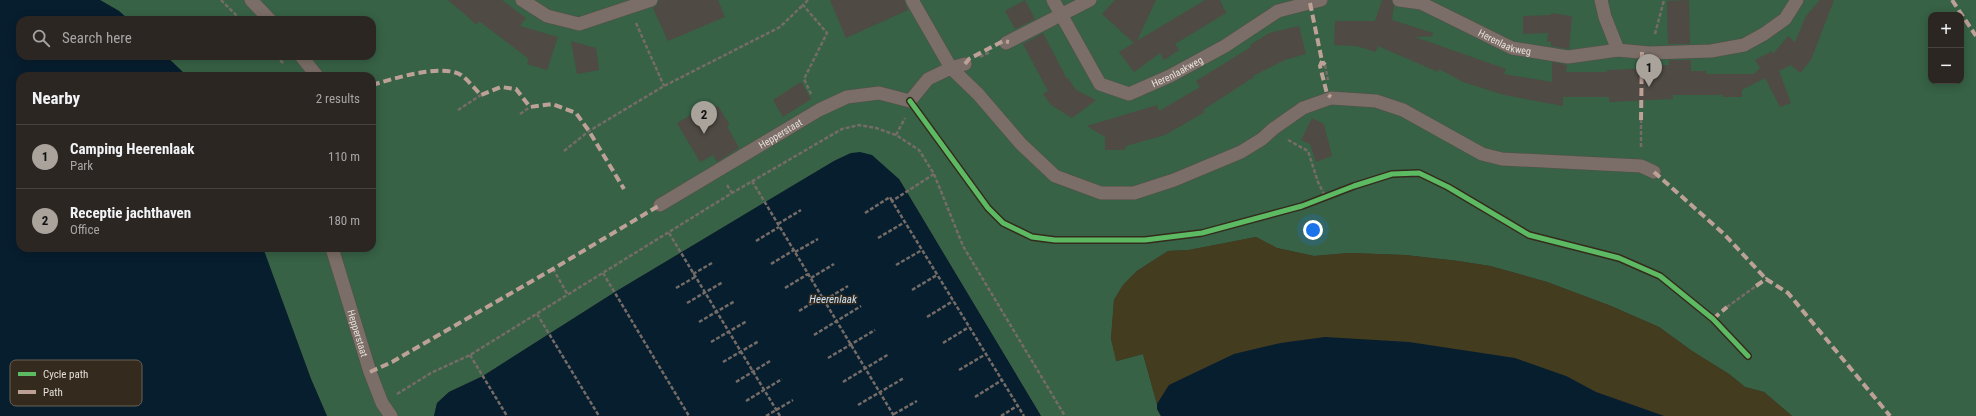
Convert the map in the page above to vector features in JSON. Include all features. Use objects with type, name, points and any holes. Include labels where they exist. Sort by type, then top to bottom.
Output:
[{"type":"lane","points":[[251,0],[266,16]]},
{"type":"lane","points":[[522,0],[547,16],[579,24],[651,0]]},
{"type":"lane","points":[[912,0],[951,68],[978,94],[1021,144],[1056,176],[1101,192],[1134,193],[1174,180],[1241,152],[1262,139],[1273,129],[1303,108],[1331,98],[1376,101],[1403,110],[1482,154],[1502,158],[1641,166],[1654,172]]},
{"type":"lane","name":"Herenlaakweg","points":[[1053,0],[1100,84],[1129,94],[1170,76],[1225,46],[1278,11],[1321,0]]},
{"type":"lane","points":[[1006,43],[1090,0]]},
{"type":"lane","name":"Herenlaakweg","points":[[1399,0],[1421,3],[1512,48],[1568,56],[1618,50],[1649,53],[1712,51],[1744,45],[1764,34],[1785,19],[1797,0]]},
{"type":"lane","points":[[1601,0],[1605,17],[1618,50]]},
{"type":"lane","points":[[304,60],[314,72]]},
{"type":"lane","points":[[951,68],[965,64]]},
{"type":"lane","name":"Hepperstaat","points":[[660,205],[819,110],[847,97],[879,93],[910,101],[928,79],[951,68]]},
{"type":"lane","name":"Hepperstaat","points":[[333,252],[370,372],[382,403],[391,416]]},
{"type":"path","points":[[221,0],[237,16]]},
{"type":"path","points":[[564,151],[589,131],[664,86],[780,27],[808,0]]},
{"type":"path","points":[[1649,53],[1664,0]]},
{"type":"path","points":[[803,5],[827,33],[804,79],[819,110]]},
{"type":"path","points":[[630,8],[664,86]]},
{"type":"path","points":[[965,64],[1006,43]]},
{"type":"path","points":[[458,110],[481,96]]},
{"type":"path","points":[[520,114],[530,107]]},
{"type":"path","points":[[1641,120],[1641,166]]},
{"type":"path","points":[[382,403],[431,373],[470,354],[752,182],[842,129],[859,125],[876,128],[896,135],[919,150],[934,174],[963,246],[1065,416]]},
{"type":"path","points":[[1273,129],[1293,144],[1308,151],[1318,182],[1325,196]]},
{"type":"path","points":[[892,201],[934,174]]},
{"type":"path","points":[[752,182],[894,415],[917,401]]},
{"type":"path","points":[[1319,199],[1332,194]]},
{"type":"path","points":[[865,213],[890,197],[1024,416]]},
{"type":"path","points":[[756,241],[801,210]]},
{"type":"path","points":[[878,238],[905,222]]},
{"type":"path","points":[[669,233],[780,416]]},
{"type":"path","points":[[771,264],[818,239]]},
{"type":"path","points":[[896,265],[922,250]]},
{"type":"path","points":[[676,288],[712,263]]},
{"type":"path","points":[[811,278],[834,264]]},
{"type":"path","points":[[552,269],[568,294]]},
{"type":"path","points":[[603,273],[689,416]]},
{"type":"path","points":[[785,288],[808,274]]},
{"type":"path","points":[[912,290],[937,275]]},
{"type":"path","points":[[687,303],[723,282]]},
{"type":"path","points":[[825,300],[848,286]]},
{"type":"path","points":[[1727,307],[1756,286]]},
{"type":"path","points":[[799,311],[823,296]]},
{"type":"path","points":[[698,322],[735,301]]},
{"type":"path","points":[[927,317],[954,301]]},
{"type":"path","points":[[814,335],[861,306]]},
{"type":"path","points":[[537,314],[599,416]]},
{"type":"path","points":[[711,342],[747,321]]},
{"type":"path","points":[[943,343],[969,327]]},
{"type":"path","points":[[828,359],[875,330]]},
{"type":"path","points":[[723,362],[759,341]]},
{"type":"path","points":[[470,354],[507,416]]},
{"type":"path","points":[[843,382],[889,354]]},
{"type":"path","points":[[958,370],[986,354]]},
{"type":"path","points":[[736,382],[770,361]]},
{"type":"path","points":[[858,405],[904,378]]},
{"type":"path","points":[[746,401],[782,379]]},
{"type":"path","points":[[975,397],[1002,380]]},
{"type":"path","points":[[766,416],[793,400]]},
{"type":"path","points":[[1001,416],[1018,406]]},
{"type":"green space","points":[[100,0],[1976,0],[1976,416],[1792,416],[1764,392],[1745,387],[1729,374],[1692,351],[1659,327],[1611,306],[1547,282],[1490,266],[1405,255],[1349,253],[1314,256],[1277,248],[1256,237],[1189,250],[1168,251],[1137,271],[1123,285],[1114,300],[1111,339],[1117,361],[1143,354],[1157,404],[1157,409],[1161,416],[1041,416],[899,179],[851,153],[834,161],[615,292],[483,376],[449,392],[437,403],[434,416],[327,416],[311,379],[264,252],[376,252],[376,72],[183,72],[170,60],[376,60],[376,16],[125,16]]},
{"type":"sand","points":[[1256,237],[1277,248],[1314,256],[1349,253],[1405,255],[1490,266],[1547,282],[1611,306],[1659,327],[1692,351],[1729,374],[1745,387],[1764,392],[1792,416],[1664,416],[1596,392],[1566,376],[1325,337],[1281,343],[1234,354],[1169,385],[1157,404],[1143,354],[1116,361],[1111,339],[1114,300],[1123,285],[1137,271],[1168,251],[1189,250]]},
{"type":"water","points":[[0,0],[100,0],[125,16],[16,16],[16,60],[170,60],[183,72],[16,72],[16,252],[264,252],[311,379],[327,416],[0,416]]},
{"type":"water","name":"Heerenlaak","points":[[860,152],[872,155],[899,179],[1041,416],[434,416],[437,403],[449,392],[483,376],[615,292],[834,161],[851,153]]},
{"type":"water","points":[[1325,337],[1409,342],[1515,358],[1566,376],[1596,392],[1664,416],[1161,416],[1157,409],[1157,404],[1169,385],[1234,354],[1281,343]]},
{"type":"building","points":[[448,0],[502,0],[526,18],[520,26],[558,37],[547,70],[527,64],[529,59],[479,21],[477,25]]},
{"type":"building","points":[[659,0],[718,0],[725,17],[668,41],[653,8],[657,5]]},
{"type":"building","points":[[830,0],[904,0],[908,10],[846,38]]},
{"type":"building","points":[[1025,0],[1035,19],[1015,29],[1005,11]]},
{"type":"building","points":[[1115,0],[1156,0],[1137,41],[1205,0],[1220,0],[1226,13],[1175,44],[1179,50],[1164,60],[1160,53],[1134,72],[1119,52],[1134,43],[1102,14]]},
{"type":"building","points":[[1382,0],[1391,0],[1394,6],[1392,20],[1433,33],[1433,36],[1415,37],[1506,69],[1504,74],[1552,82],[1552,62],[1567,65],[1566,72],[1607,72],[1607,70],[1658,68],[1658,65],[1669,65],[1669,60],[1691,60],[1691,71],[1706,71],[1706,74],[1754,74],[1760,68],[1755,60],[1772,51],[1773,54],[1788,36],[1795,42],[1806,16],[1820,0],[1834,0],[1811,60],[1800,73],[1791,65],[1779,71],[1791,103],[1780,107],[1765,78],[1742,90],[1742,97],[1723,97],[1722,95],[1673,95],[1673,99],[1609,102],[1609,97],[1563,97],[1563,106],[1504,95],[1463,82],[1439,69],[1438,72],[1378,46],[1376,52],[1356,46],[1334,45],[1335,21],[1375,21]]},
{"type":"building","points":[[1689,0],[1690,44],[1668,44],[1667,1]]},
{"type":"building","points":[[1551,13],[1572,16],[1569,49],[1551,46],[1551,42],[1547,42],[1548,33],[1523,34],[1523,16],[1551,15]]},
{"type":"building","points":[[1299,26],[1306,54],[1285,60],[1253,76],[1254,77],[1203,110],[1205,112],[1165,135],[1126,146],[1125,150],[1105,150],[1105,137],[1087,126],[1157,105],[1159,111],[1200,87],[1196,81],[1251,47],[1250,45],[1269,33]]},
{"type":"building","points":[[1043,33],[1067,79],[1068,78],[1076,90],[1096,100],[1072,118],[1051,105],[1043,94],[1048,91],[1023,44]]},
{"type":"building","points":[[571,41],[596,48],[599,70],[577,74]]},
{"type":"building","points":[[801,82],[811,99],[783,117],[773,100]]},
{"type":"building","points":[[708,105],[712,110],[718,106],[730,125],[727,126],[739,148],[717,162],[713,155],[700,162],[677,123]]},
{"type":"building","points":[[1312,118],[1324,124],[1332,156],[1316,162],[1310,144],[1301,140]]},
{"type":"marked path","points":[[1952,0],[1976,36]]},
{"type":"marked path","points":[[1310,3],[1322,61],[1325,65]]},
{"type":"marked path","points":[[965,64],[969,59],[1003,41],[1009,42]]},
{"type":"marked path","points":[[1641,120],[1642,52]]},
{"type":"marked path","points":[[1322,61],[1320,66],[1327,94],[1331,97]]},
{"type":"marked path","points":[[376,84],[417,73],[430,71],[452,72],[464,77],[481,95],[501,87],[516,89],[530,107],[552,104],[576,113],[589,131],[624,189]]},
{"type":"marked path","points":[[1654,172],[1724,234],[1766,279]]},
{"type":"marked path","points":[[370,372],[392,362],[660,205]]},
{"type":"marked path","points":[[1756,286],[1766,279],[1788,293],[1890,416]]},
{"type":"marked path","points":[[1713,319],[1727,307]]},
{"type":"cycle path","points":[[910,101],[988,208],[1003,223],[1032,237],[1055,240],[1145,240],[1202,233],[1302,206],[1354,186],[1392,174],[1419,173],[1448,187],[1529,235],[1619,258],[1660,276],[1713,319],[1748,356]]},
{"type":"place","name":"Camping Heerenlaak","points":[[1649,87]]},
{"type":"place","name":"Receptie jachthaven","points":[[704,134]]}]
